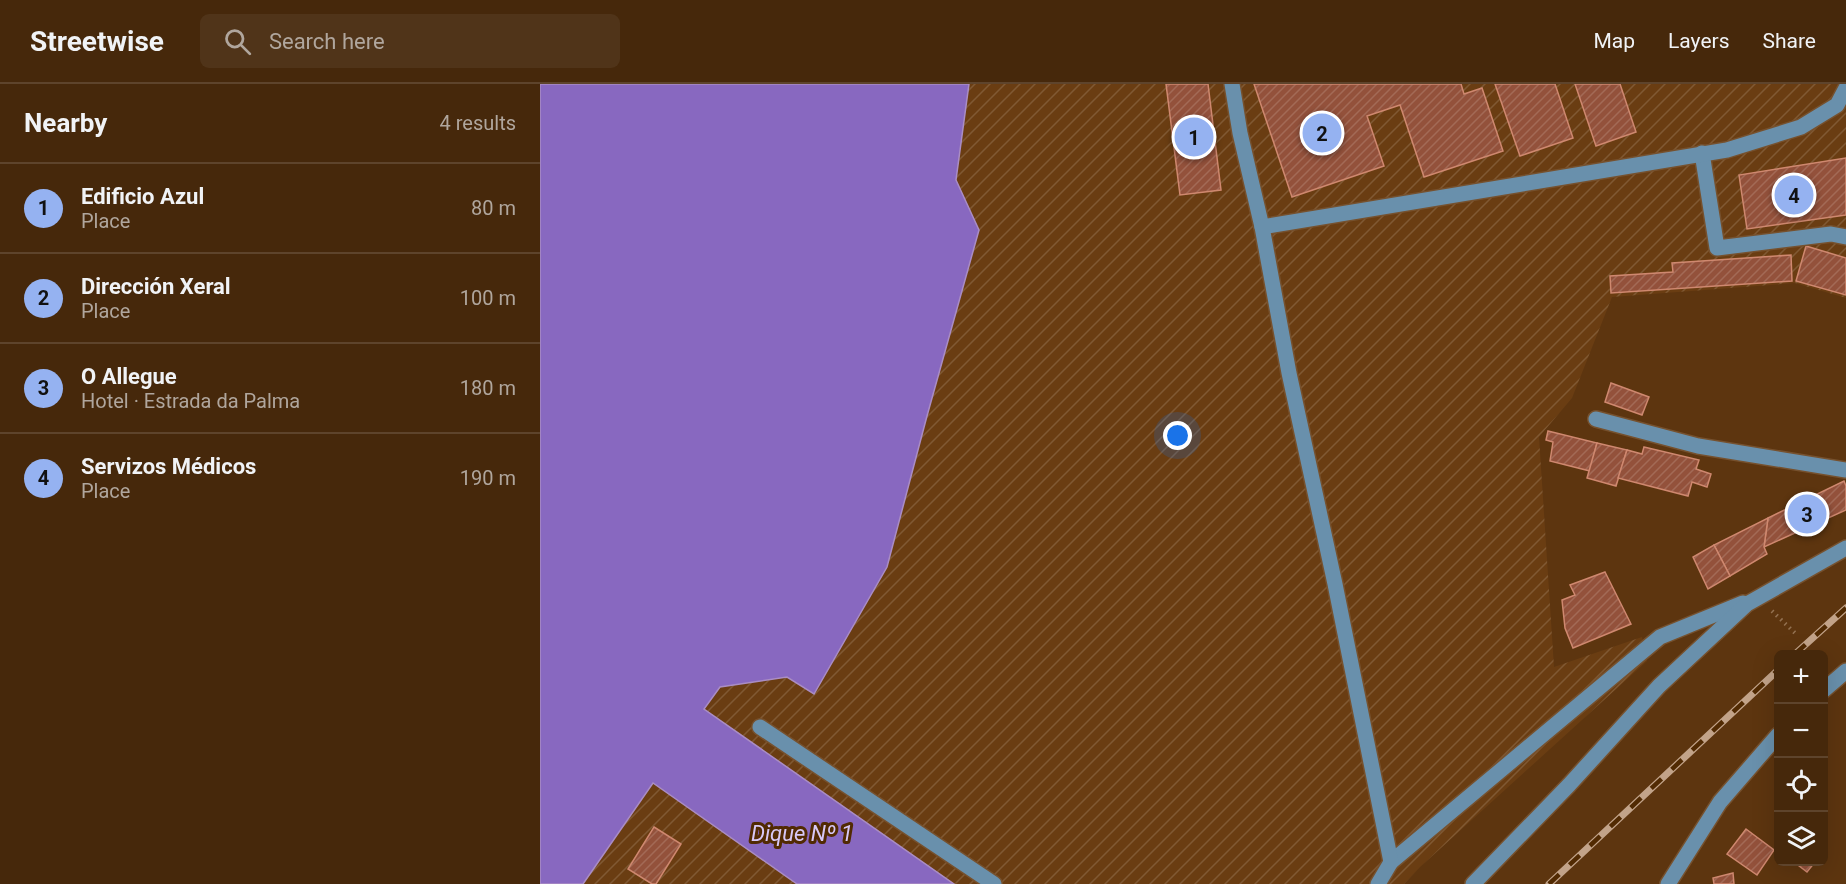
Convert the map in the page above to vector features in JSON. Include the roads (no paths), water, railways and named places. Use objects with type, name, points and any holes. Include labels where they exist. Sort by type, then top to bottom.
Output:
[{"type":"street","points":[[1232,84],[1289,373],[1391,862]]},
{"type":"street","points":[[1262,227],[1727,150],[1802,128],[1838,105],[1846,88]]},
{"type":"street","points":[[1702,153],[1717,248],[1831,234],[1846,237]]},
{"type":"street","points":[[1596,418],[1698,446],[1846,470]]},
{"type":"street","points":[[1473,884],[1659,686],[1747,604],[1846,548]]},
{"type":"street","points":[[1378,884],[1391,862],[1660,637],[1758,597]]},
{"type":"street","points":[[1828,687],[1846,671]]},
{"type":"street","points":[[760,727],[994,884]]},
{"type":"street","points":[[1668,884],[1720,802],[1774,741]]},
{"type":"water","name":"Dique Nº 1","points":[[540,84],[969,84],[956,180],[979,230],[887,567],[814,694],[787,677],[720,687],[704,709],[954,884],[797,884],[653,783],[583,884],[540,884]]},
{"type":"railway","points":[[1799,650],[1846,608]]},
{"type":"railway","points":[[1549,884],[1774,674]]},
{"type":"place","name":"Dirección Xeral","points":[[1322,133]]},
{"type":"place","name":"Edificio Azul","points":[[1194,137]]},
{"type":"place","name":"Servizos Médicos","points":[[1794,195]]},
{"type":"place","name":"O Allegue","points":[[1807,514]]}]
